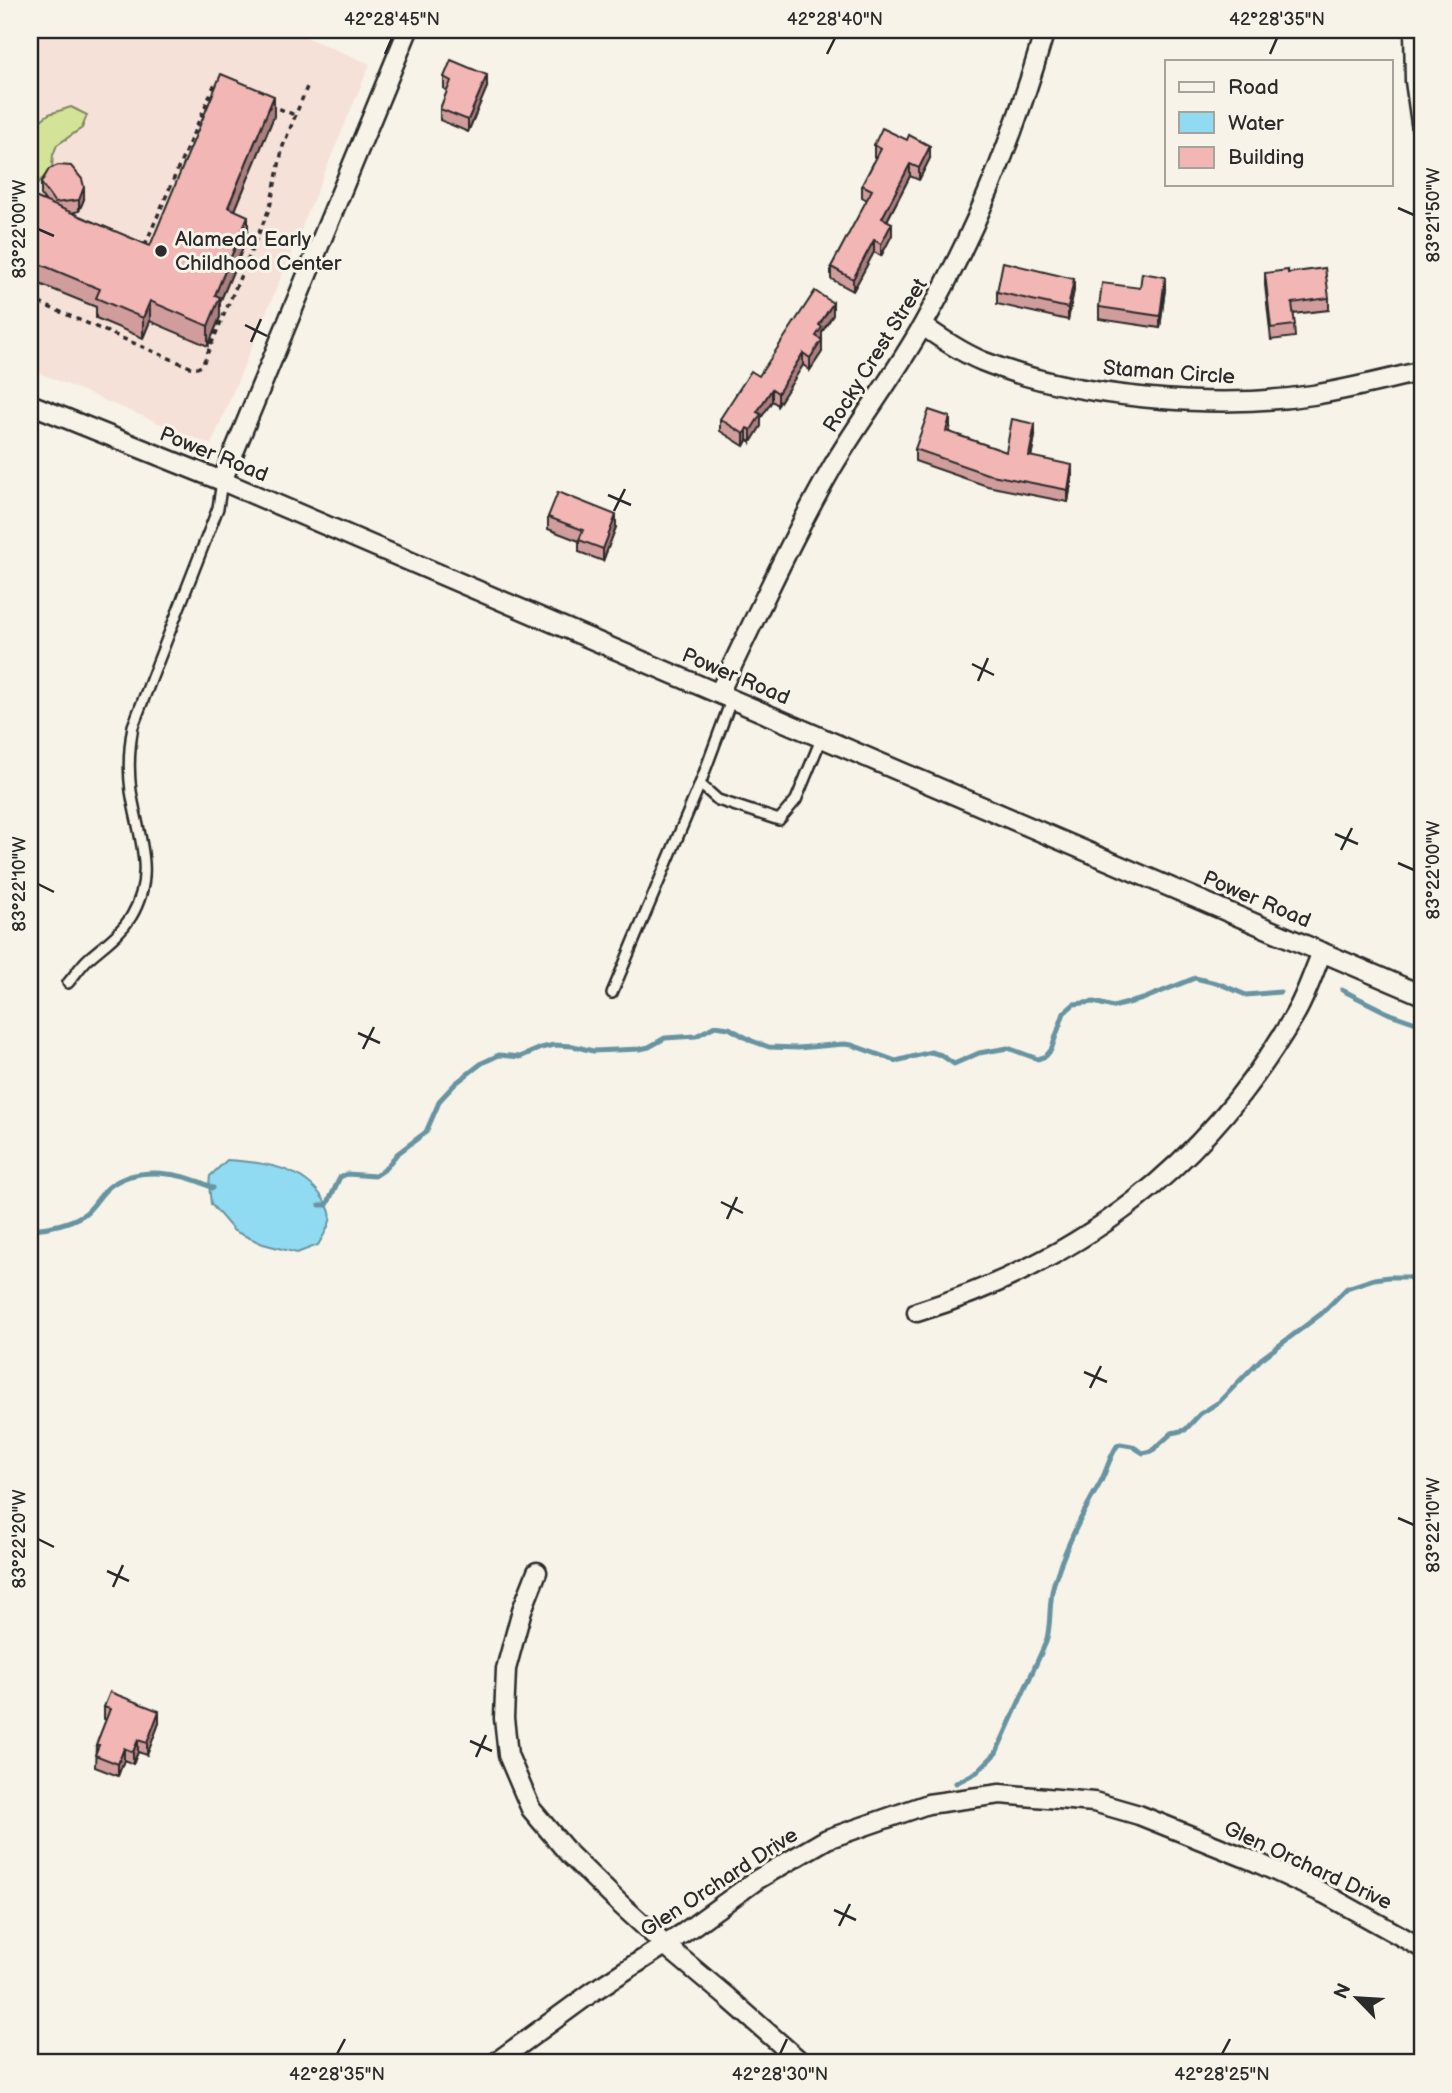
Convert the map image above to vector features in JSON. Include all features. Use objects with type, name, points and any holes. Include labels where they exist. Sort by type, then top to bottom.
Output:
[{"type":"street","points":[[222,481],[408,30]]},
{"type":"street","name":"Rocky Crest Street","points":[[725,696],[833,466],[923,326],[964,245],[1009,140],[1029,86],[1045,30]]},
{"type":"street","points":[[1414,30],[1415,80],[1422,130]]},
{"type":"street","name":"Staman Circle","points":[[923,326],[950,345],[982,361],[1033,377],[1144,397],[1204,401],[1284,398],[1312,395],[1422,371]]},
{"type":"street","name":"Power Road","points":[[30,404],[222,481],[1422,995]]},
{"type":"street","points":[[917,1312],[964,1297],[1012,1277],[1122,1213],[1155,1185],[1193,1151],[1231,1108],[1295,1014],[1322,952]]},
{"type":"street","points":[[537,1572],[522,1609],[506,1669],[504,1718],[508,1755],[531,1809],[569,1854],[665,1945],[802,2063]]},
{"type":"street","name":"Glen Orchard Drive","points":[[495,2063],[589,1994],[665,1945],[758,1879],[827,1839],[928,1804],[1000,1794],[1094,1802],[1139,1815],[1256,1862],[1325,1894],[1422,1948]]},
{"type":"lane","points":[[68,983],[87,960],[110,942],[130,919],[141,899],[146,876],[131,789],[128,750],[133,726],[218,508],[222,481]]},
{"type":"lane","points":[[612,992],[700,785],[725,696]]},
{"type":"lane","points":[[700,785],[718,800],[779,820],[796,800],[822,737]]},
{"type":"path","points":[[142,252],[216,81],[226,85]]},
{"type":"path","points":[[30,299],[197,369],[205,362],[270,207],[280,157],[307,88]]},
{"type":"path","points":[[266,103],[295,115]]},
{"type":"path","points":[[237,261],[246,266]]},
{"type":"shaded area","name":"Alameda Early Childhood Center","points":[[30,30],[289,30],[370,64],[211,445],[30,369]]},
{"type":"green space","points":[[71,107],[87,115],[82,128],[57,145],[52,168],[33,189],[30,186],[30,128],[49,114]]},
{"type":"water","points":[[227,1160],[281,1168],[294,1173],[316,1189],[330,1215],[328,1227],[318,1245],[297,1253],[263,1244],[234,1231],[211,1204],[209,1185],[210,1176]]},
{"type":"building","points":[[451,60],[487,75],[468,120],[440,109],[451,81],[444,77]]},
{"type":"building","points":[[221,74],[274,96],[228,207],[248,216],[215,295],[220,297],[208,326],[150,301],[143,318],[96,298],[100,289],[30,260],[30,195],[150,246]]},
{"type":"building","points":[[882,128],[907,140],[909,135],[930,146],[919,168],[910,164],[882,218],[892,223],[881,244],[874,240],[853,279],[831,267],[872,190],[862,185],[881,149],[874,145]]},
{"type":"building","points":[[58,165],[71,166],[82,179],[84,187],[79,200],[55,203],[41,183],[49,169]]},
{"type":"building","points":[[1003,262],[1074,279],[1068,308],[997,292]]},
{"type":"building","points":[[1325,268],[1329,298],[1292,303],[1295,325],[1271,328],[1265,273]]},
{"type":"building","points":[[1142,273],[1165,277],[1160,316],[1099,307],[1102,283],[1140,288]]},
{"type":"building","points":[[815,291],[833,303],[819,325],[822,327],[816,336],[822,340],[810,358],[803,353],[778,393],[772,389],[757,412],[761,414],[751,430],[747,428],[744,434],[720,419],[751,371],[759,376]]},
{"type":"building","points":[[929,410],[950,417],[946,431],[1006,452],[1012,419],[1035,424],[1029,456],[1072,465],[1068,490],[987,474],[915,449]]},
{"type":"building","points":[[558,492],[616,515],[603,549],[579,540],[583,530],[548,517]]},
{"type":"building","points":[[110,1692],[159,1711],[147,1743],[138,1740],[133,1752],[124,1748],[118,1764],[95,1755],[99,1745],[96,1745],[110,1709],[104,1707]]},
{"type":"waterway","points":[[320,1205],[327,1205],[340,1177],[347,1174],[375,1176],[384,1170],[397,1154],[426,1132],[440,1100],[456,1083],[482,1063],[499,1055],[520,1057],[554,1045],[593,1051],[640,1049],[665,1038],[696,1036],[715,1026],[729,1028],[769,1047],[798,1048],[844,1044],[896,1061],[931,1052],[954,1064],[979,1053],[1008,1048],[1038,1059],[1051,1050],[1064,1013],[1074,1004],[1094,1002],[1113,1007],[1143,999],[1195,978],[1220,984],[1246,995],[1280,992]]},
{"type":"waterway","points":[[1342,990],[1390,1014],[1422,1025]]},
{"type":"waterway","points":[[30,1229],[57,1225],[77,1218],[90,1209],[109,1187],[120,1180],[146,1173],[188,1178],[213,1188]]},
{"type":"waterway","points":[[956,1783],[977,1772],[996,1753],[1046,1642],[1052,1590],[1063,1557],[1117,1446],[1132,1446],[1143,1453],[1152,1451],[1172,1433],[1185,1430],[1200,1414],[1219,1402],[1261,1359],[1321,1314],[1347,1288],[1389,1277],[1407,1277],[1422,1282]]},
{"type":"place","name":"Alameda Early Childhood Center","points":[[161,251]]}]
